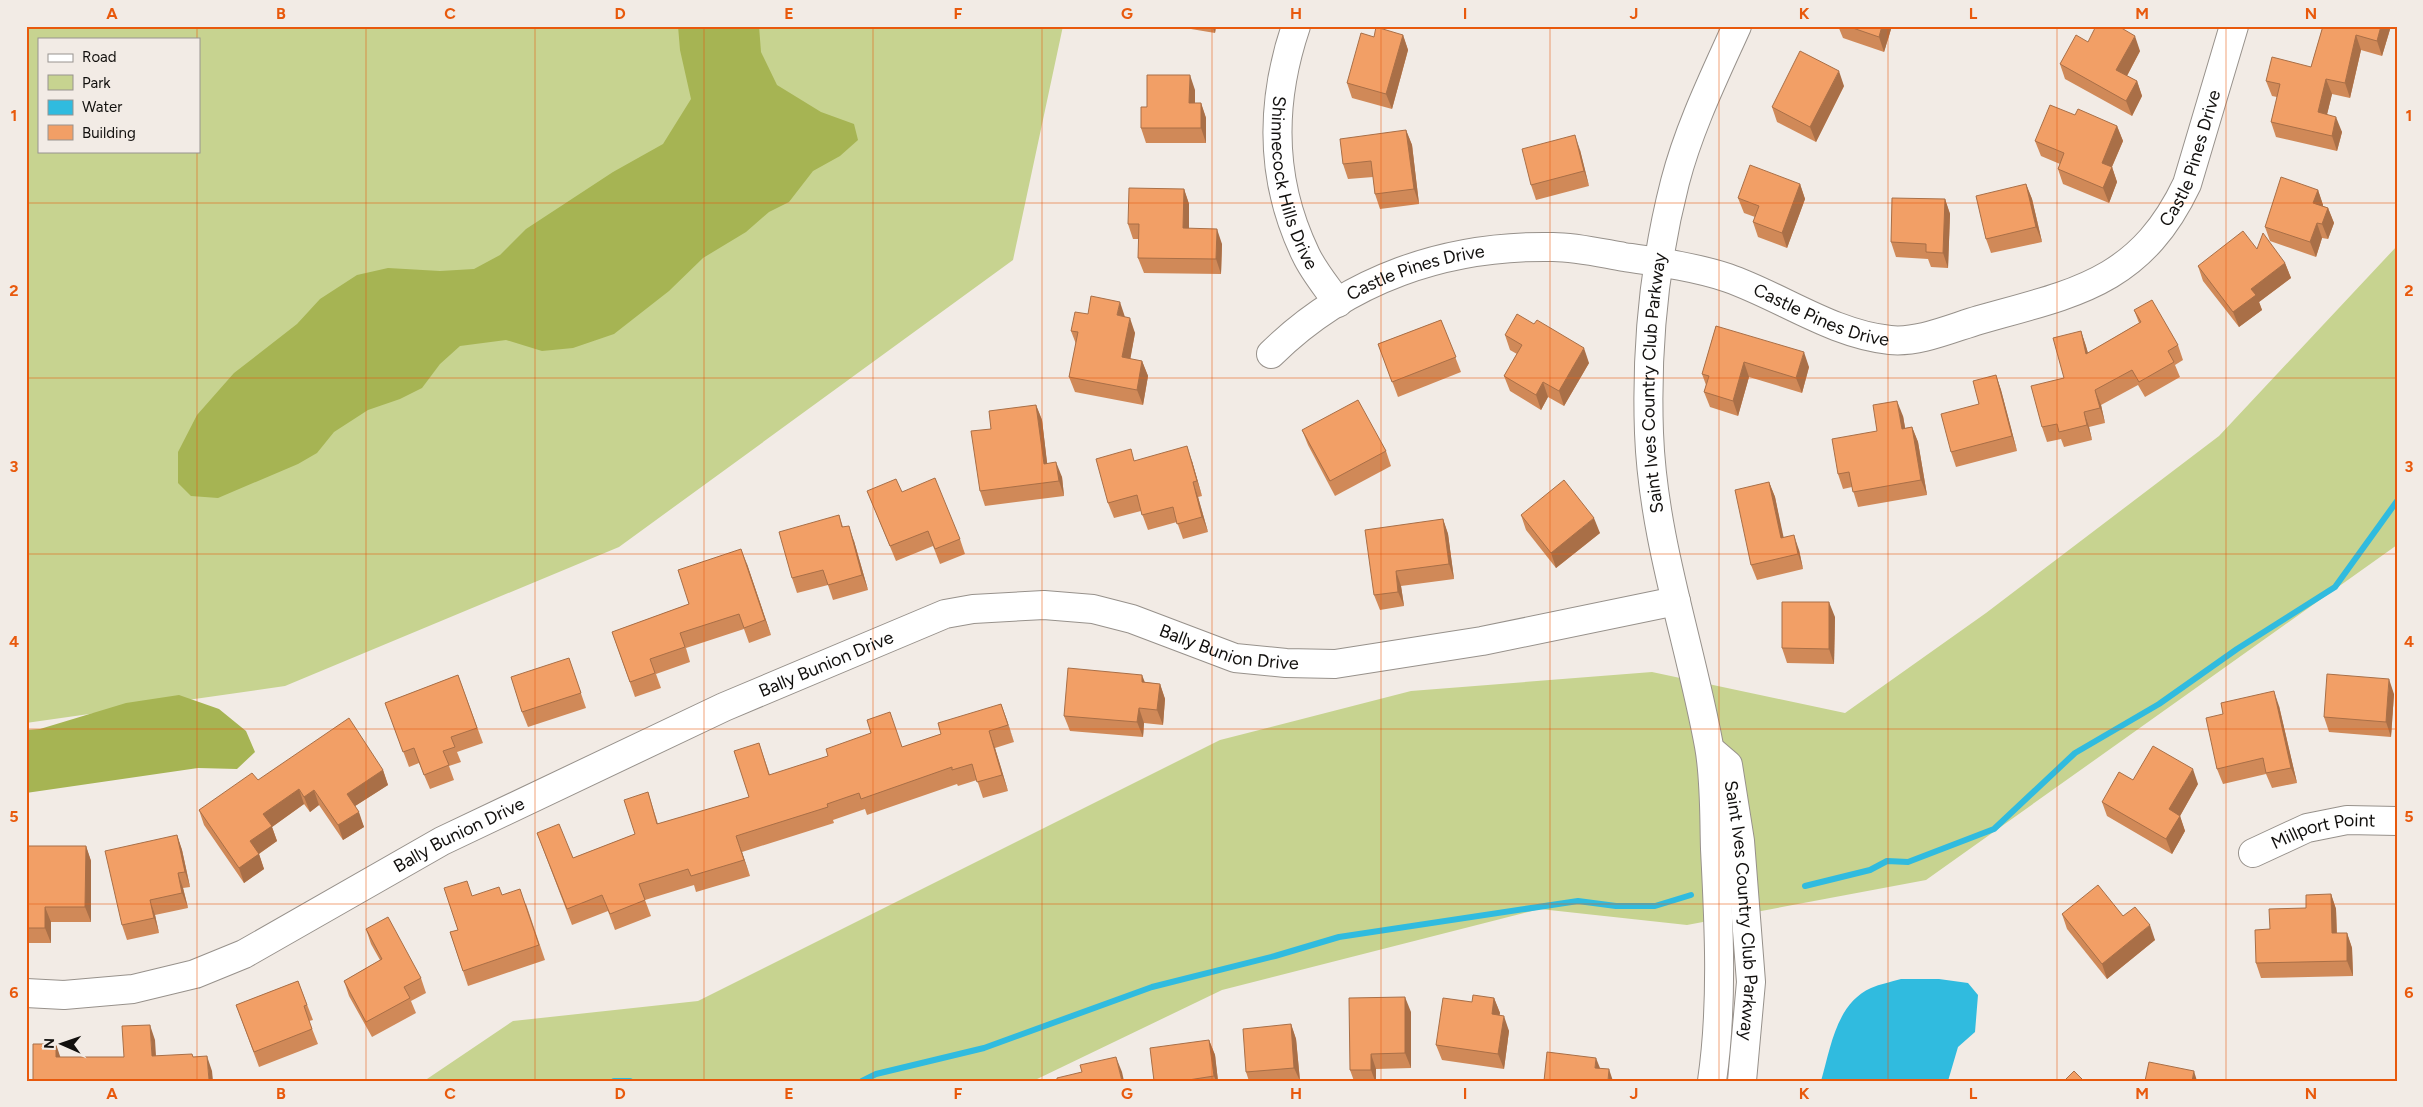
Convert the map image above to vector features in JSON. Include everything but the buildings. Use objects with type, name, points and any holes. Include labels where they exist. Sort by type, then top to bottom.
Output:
[{"type":"street","name":"Shinnecock Hills Drive","points":[[1296,26],[1278,92],[1276,148],[1286,203],[1306,256],[1338,302]]},
{"type":"street","name":"Saint Ives Country Club Parkway","points":[[1712,1081],[1719,978],[1716,869],[1709,749],[1660,522],[1649,436],[1648,349],[1657,262],[1679,171],[1704,99],[1737,26]]},
{"type":"street","name":"Castle Pines Drive","points":[[1271,354],[1296,330],[1338,302],[1374,282],[1408,268],[1450,256],[1487,249],[1555,247],[1657,262],[1728,278],[1853,332],[1892,340],[1922,337],[2065,296],[2114,273],[2138,255],[2158,233],[2175,209],[2187,184],[2234,26]]},
{"type":"street","name":"Bally Bunion Drive","points":[[26,993],[64,995],[133,989],[195,974],[290,930],[442,841],[724,707],[945,614],[973,608],[1044,605],[1093,609],[1132,619],[1235,658],[1286,663],[1335,664],[1482,641],[1676,601]]},
{"type":"street","name":"Saint Ives Country Club Parkway","points":[[1709,749],[1728,765],[1740,841],[1751,982],[1742,1081]]},
{"type":"street","name":"Millport Point","points":[[2253,853],[2307,828],[2347,820],[2397,822]]},
{"type":"green space","points":[[26,26],[1063,26],[1013,260],[619,547],[285,686],[26,723]]},
{"type":"green space","points":[[678,26],[759,26],[761,52],[777,85],[821,112],[854,124],[858,140],[840,156],[813,171],[789,202],[769,212],[746,232],[703,258],[669,291],[614,334],[573,348],[542,351],[506,340],[460,346],[440,364],[422,388],[400,399],[368,410],[334,432],[317,453],[298,464],[218,498],[191,496],[178,483],[178,452],[197,415],[234,373],[297,324],[320,299],[357,275],[388,268],[440,271],[474,269],[500,255],[526,229],[613,172],[663,144],[691,99],[680,50]]},
{"type":"green space","points":[[2397,246],[2397,545],[1926,880],[1687,925],[1540,909],[1222,990],[1033,1081],[424,1081],[513,1021],[698,1001],[1220,740],[1411,691],[1652,672],[1845,713],[1986,613],[2219,436]]},
{"type":"green space","points":[[179,695],[219,709],[246,731],[255,752],[237,769],[198,768],[26,793],[26,730],[40,729],[126,703]]},
{"type":"water","points":[[1901,979],[1939,979],[1968,983],[1978,995],[1975,1032],[1958,1047],[1948,1081],[1821,1081],[1832,1041],[1842,1015],[1850,1004],[1859,995],[1871,988]]},
{"type":"waterway","points":[[1805,886],[1870,870],[1887,861],[1908,862],[1994,829],[2075,753],[2159,704],[2237,649],[2335,587],[2397,501]]},
{"type":"waterway","points":[[862,1081],[876,1074],[984,1048],[1152,987],[1275,956],[1339,937],[1578,901],[1616,906],[1655,906],[1691,895]]},
{"type":"waterway","points":[[614,1081],[630,1081]]}]
